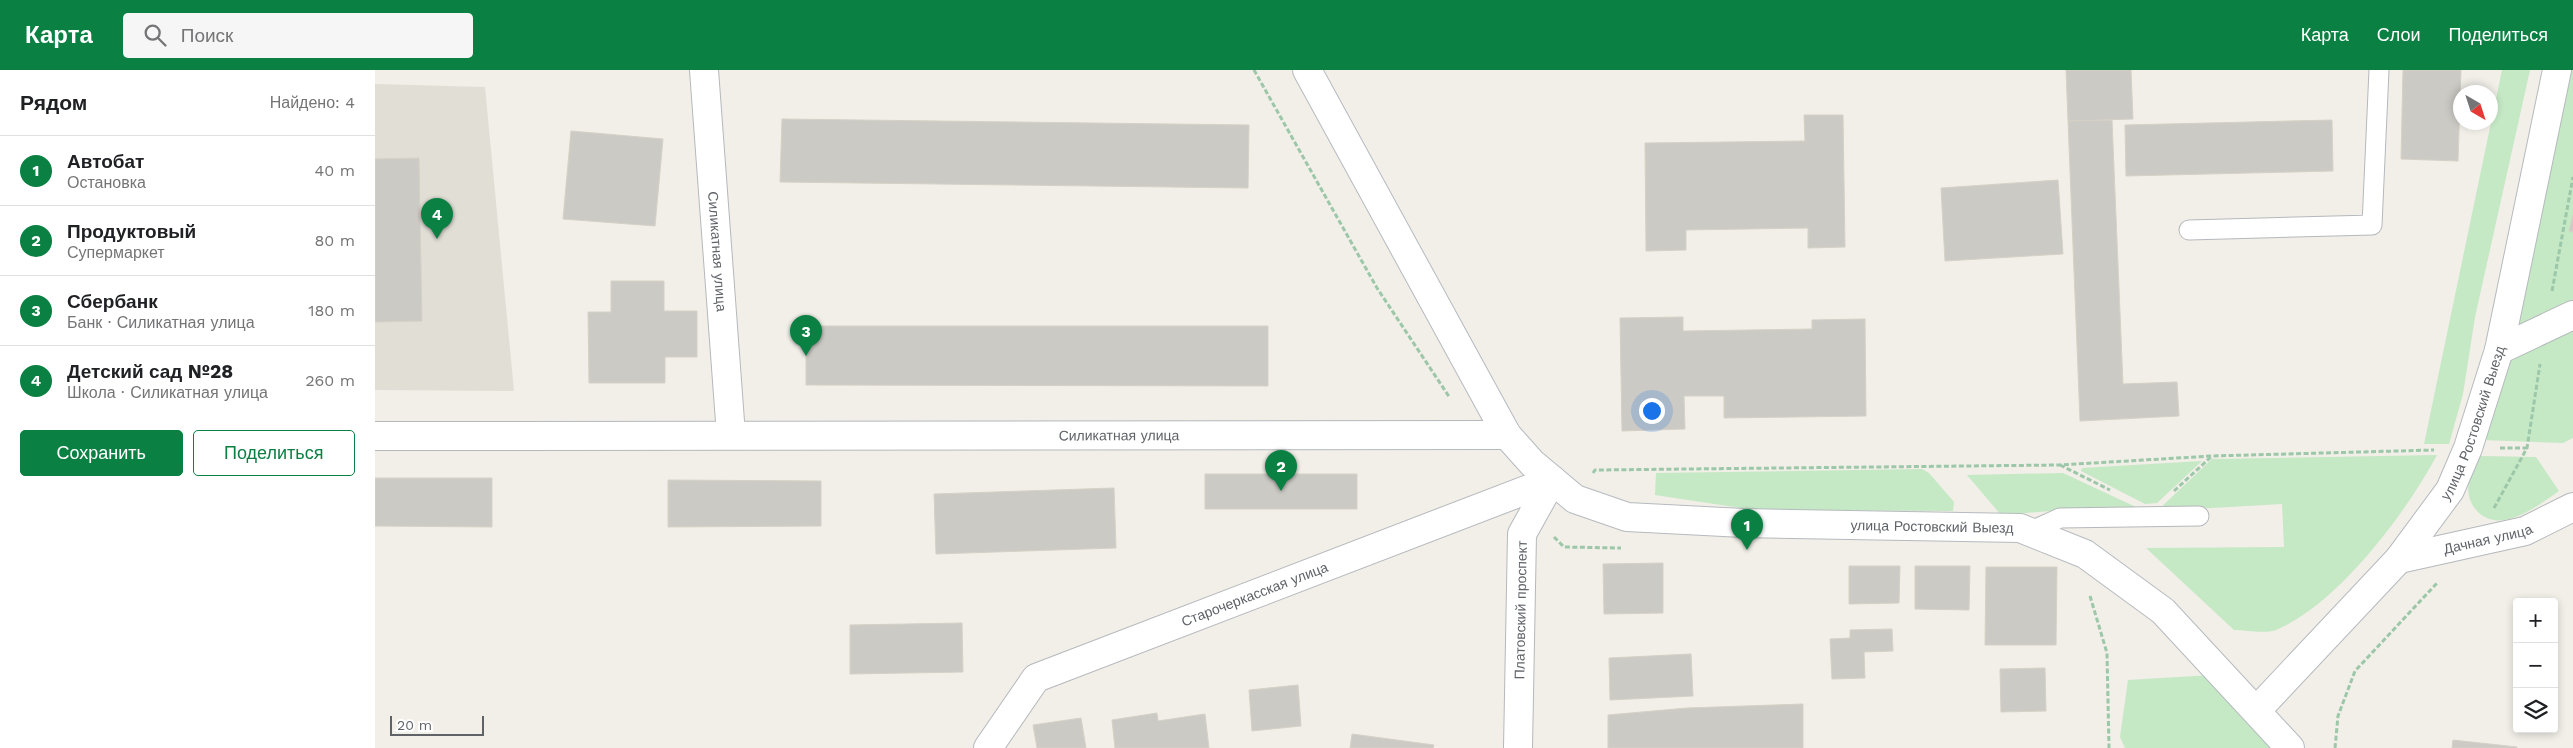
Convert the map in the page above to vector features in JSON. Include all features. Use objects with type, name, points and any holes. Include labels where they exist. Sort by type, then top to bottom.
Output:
[{"type":"street","name":"Силикатная улица","points":[[704,70],[731,434]]},
{"type":"street","points":[[1307,70],[1507,434],[1552,480]]},
{"type":"street","name":"улица Ростовский Выезд","points":[[2257,710],[2399,559],[2450,490],[2468,448],[2499,350],[2557,70]]},
{"type":"street","points":[[2499,350],[2573,315]]},
{"type":"street","name":"Силикатная улица","points":[[375,436],[1507,434]]},
{"type":"street","name":"улица Ростовский Выезд","points":[[1552,480],[1575,499],[1627,517],[1743,523],[2021,528],[2085,554],[2163,611],[2257,710],[2290,748]]},
{"type":"street","name":"Платовский проспект","points":[[1519,748],[1522,534],[1552,480]]},
{"type":"street","name":"Старочеркасская улица","points":[[988,748],[1036,678],[1552,480]]},
{"type":"street","name":"Дачная улица","points":[[2399,559],[2525,531],[2573,507]]},
{"type":"lane","points":[[2189,230],[2372,225],[2379,70]]},
{"type":"lane","points":[[2029,532],[2060,518],[2151,514],[2199,516]]},
{"type":"path","points":[[1254,70],[1377,288],[1474,435]]},
{"type":"path","points":[[1575,499],[1595,470],[2059,464],[2212,456],[2527,448]]},
{"type":"path","points":[[2059,464],[2151,514],[2212,456]]},
{"type":"path","points":[[1532,516],[1564,548],[1631,548]]},
{"type":"path","points":[[2089,590],[2107,653],[2109,748]]},
{"type":"shaded area","points":[[375,84],[485,87],[514,391],[375,390]]},
{"type":"green space","points":[[2502,70],[2530,70],[2475,317],[2463,394],[2449,444],[2424,444],[2489,130],[2498,130],[2498,89]]},
{"type":"green space","points":[[2568,70],[2573,70],[2573,438],[2563,443],[2483,440]]},
{"type":"green space","points":[[2437,455],[2424,478],[2389,529],[2346,578],[2323,600],[2276,630],[2261,632],[2234,630],[2146,548],[2284,547],[2282,504],[2157,511],[2212,459]]},
{"type":"green space","points":[[2480,456],[2536,457],[2559,491],[2519,516],[2504,520],[2489,519],[2476,510],[2469,497],[2469,481]]},
{"type":"green space","points":[[2202,461],[2157,503],[2145,504],[2081,471],[2082,468]]},
{"type":"green space","points":[[1922,469],[1929,473],[1954,502],[1953,511],[1754,510],[1655,495],[1656,473]]},
{"type":"green space","points":[[2063,473],[2138,508],[2137,511],[2050,511],[2001,515],[1967,475]]},
{"type":"green space","points":[[2212,675],[2281,748],[2125,748],[2120,737],[2128,680]]},
{"type":"building","points":[[2066,70],[2131,70],[2133,119],[2068,121]]},
{"type":"building","points":[[2403,70],[2461,70],[2461,85],[2453,85],[2453,130],[2459,130],[2458,161],[2401,159]]},
{"type":"building","points":[[1804,115],[1843,115],[1845,247],[1808,248],[1808,228],[1686,230],[1686,250],[1646,251],[1645,143],[1805,141]]},
{"type":"building","points":[[782,119],[1249,125],[1248,188],[780,182]]},
{"type":"building","points":[[2112,120],[2123,384],[2177,382],[2179,416],[2080,421],[2068,121]]},
{"type":"building","points":[[2332,120],[2333,171],[2126,176],[2125,125]]},
{"type":"building","points":[[571,131],[663,139],[655,226],[563,219]]},
{"type":"building","points":[[419,158],[422,321],[375,322],[375,159]]},
{"type":"building","points":[[2058,180],[2063,254],[1945,261],[1941,188]]},
{"type":"building","points":[[2573,215],[2573,232],[2569,231]]},
{"type":"building","points":[[611,281],[664,281],[664,311],[697,311],[697,357],[665,357],[665,383],[589,383],[588,312],[611,312]]},
{"type":"building","points":[[1683,317],[1683,331],[1812,329],[1812,320],[1865,319],[1866,416],[1724,418],[1724,396],[1684,396],[1685,429],[1622,431],[1620,318]]},
{"type":"building","points":[[806,326],[1268,326],[1268,386],[806,385]]},
{"type":"building","points":[[1205,474],[1357,474],[1357,509],[1205,509]]},
{"type":"building","points":[[375,478],[492,478],[492,527],[375,526]]},
{"type":"building","points":[[668,480],[821,481],[821,526],[668,527]]},
{"type":"building","points":[[1114,488],[1116,548],[936,554],[934,494]]},
{"type":"building","points":[[1663,563],[1663,613],[1604,614],[1603,564]]},
{"type":"building","points":[[1849,566],[1900,566],[1899,603],[1849,604]]},
{"type":"building","points":[[1915,566],[1970,566],[1969,610],[1915,609]]},
{"type":"building","points":[[1986,567],[2057,567],[2056,645],[1985,645]]},
{"type":"building","points":[[962,623],[963,672],[850,674],[850,625]]},
{"type":"building","points":[[1892,629],[1893,651],[1864,652],[1865,678],[1832,679],[1830,639],[1850,638],[1850,630]]},
{"type":"building","points":[[1691,654],[1693,696],[1610,700],[1609,658]]},
{"type":"building","points":[[2045,668],[2046,711],[2001,712],[2000,669]]},
{"type":"building","points":[[1298,685],[1301,726],[1252,731],[1249,690]]},
{"type":"building","points":[[1803,704],[1803,748],[1608,748],[1608,715],[1687,708]]},
{"type":"building","points":[[1157,713],[1158,721],[1205,714],[1209,748],[1115,748],[1112,720]]},
{"type":"building","points":[[1081,718],[1086,748],[1037,748],[1033,725]]},
{"type":"building","points":[[1352,734],[1434,745],[1433,748],[1350,748]]},
{"type":"building","points":[[2453,740],[2517,747],[2517,748],[2452,748]]},
{"type":"place","name":"Детский сад №28","points":[[437,239]]},
{"type":"place","name":"Сбербанк","points":[[806,356]]},
{"type":"place","name":"Продуктовый","points":[[1281,491]]},
{"type":"place","name":"Автобат","points":[[1747,550]]}]
